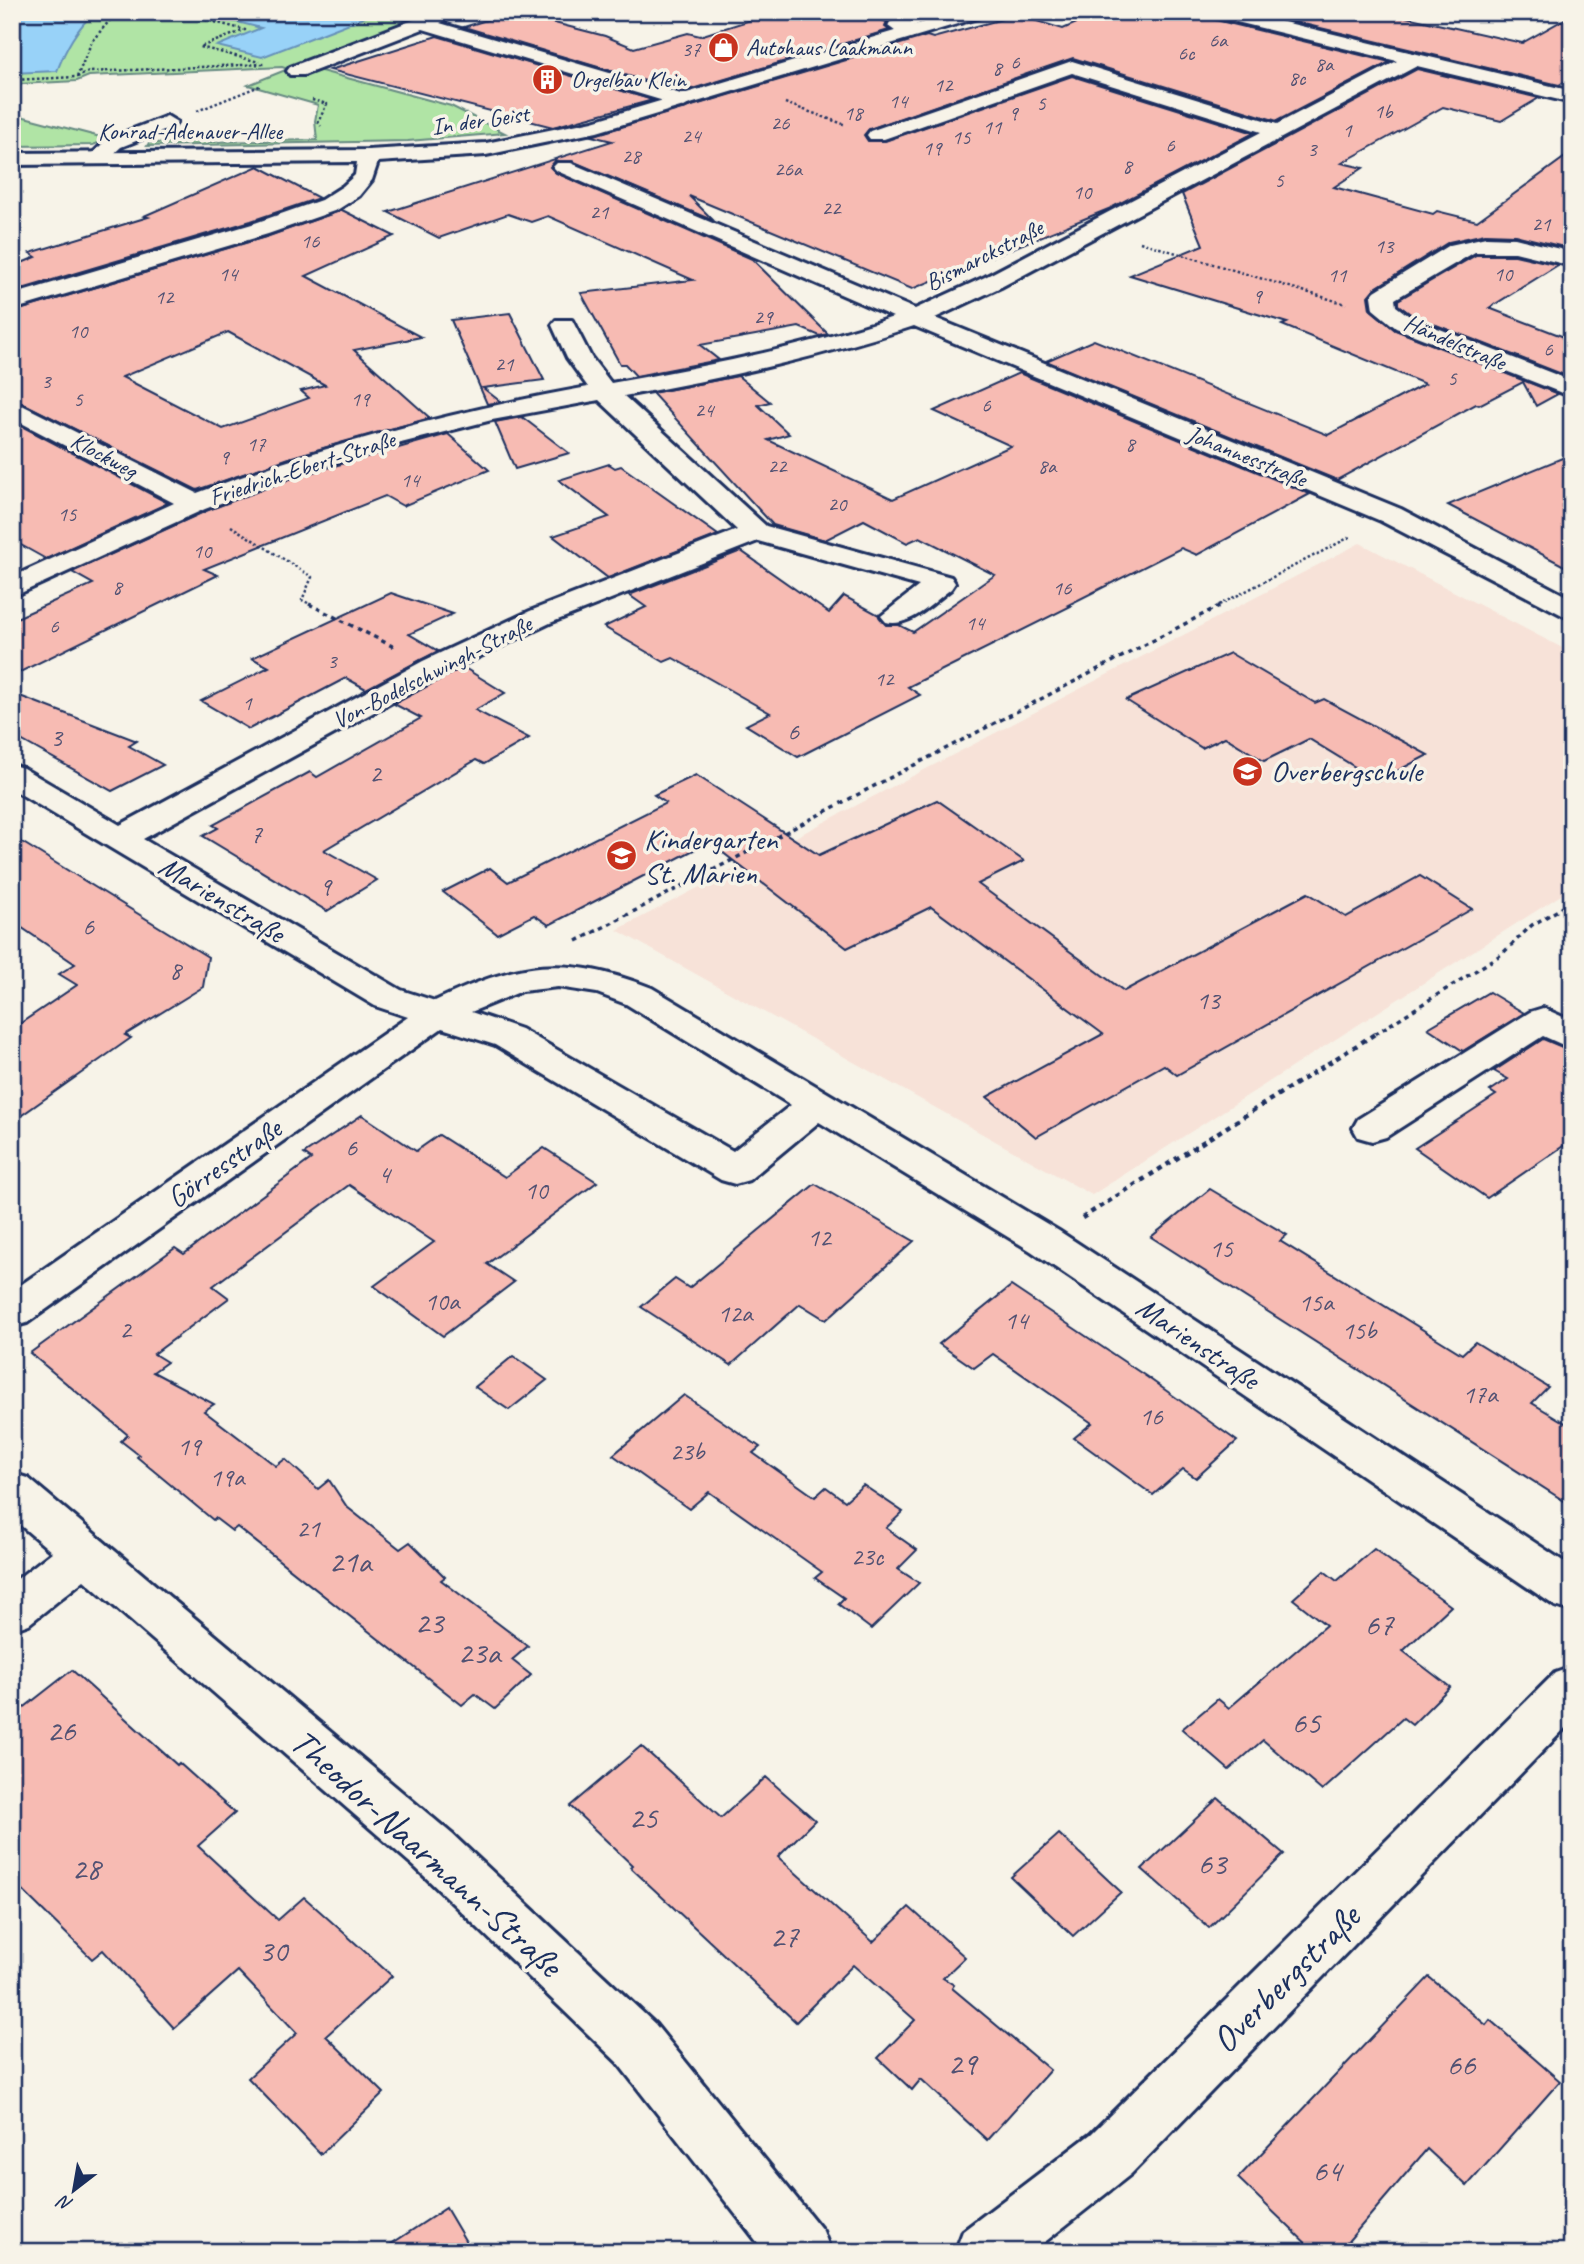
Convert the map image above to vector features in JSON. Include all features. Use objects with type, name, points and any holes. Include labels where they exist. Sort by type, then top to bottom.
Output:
[{"type":"street","points":[[298,71],[449,12]]},
{"type":"street","points":[[906,33],[897,26],[937,12]]},
{"type":"street","name":"In der Geist","points":[[368,156],[448,153],[513,145],[738,86],[978,12]]},
{"type":"street","points":[[1218,12],[1572,97]]},
{"type":"street","points":[[421,23],[684,101]]},
{"type":"street","name":"Bismarckstraße","points":[[564,167],[915,318],[993,282],[1276,130],[1415,59]]},
{"type":"street","points":[[877,135],[1072,67],[1276,130]]},
{"type":"street","points":[[99,157],[114,143],[167,122]]},
{"type":"street","points":[[12,303],[260,229],[329,205],[351,191],[365,176],[368,156]]},
{"type":"street","name":"Konrad-Adenauer-Allee","points":[[12,159],[368,156]]},
{"type":"street","name":"Händelstraße","points":[[1572,259],[1528,247],[1486,244],[1460,249],[1383,296],[1385,309],[1404,323],[1572,390]]},
{"type":"street","name":"Friedrich-Ebert-Straße","points":[[12,588],[195,503],[285,469],[380,440],[492,412],[606,393],[791,356],[915,318]]},
{"type":"street","name":"Johannesstraße","points":[[915,318],[1391,515],[1572,611]]},
{"type":"street","points":[[564,325],[579,358],[606,393],[756,532],[941,583],[896,616]]},
{"type":"street","name":"Klockweg","points":[[12,408],[195,503]]},
{"type":"street","name":"Von-Bodelschwingh-Straße","points":[[120,838],[434,667],[540,617],[756,532]]},
{"type":"street","name":"Marienstraße","points":[[12,775],[388,999],[508,1037],[734,1170],[819,1102]]},
{"type":"street","name":"Marienstraße","points":[[436,1015],[494,987],[548,973],[608,982],[639,996],[819,1102],[1045,1241],[1572,1592]]},
{"type":"street","name":"Görresstraße","points":[[12,1312],[436,1015]]},
{"type":"street","points":[[1372,1128],[1543,1020],[1572,1037]]},
{"type":"street","name":"Theodor-Naarmann-Straße","points":[[12,1491],[434,1851],[636,2043],[802,2252]]},
{"type":"street","points":[[12,1609],[85,1552]]},
{"type":"street","name":"Overbergstraße","points":[[984,2252],[1111,2154],[1572,1688]]},
{"type":"path","points":[[77,77],[92,41],[117,12]]},
{"type":"path","points":[[12,80],[77,77],[89,72],[266,64],[200,47],[245,30],[176,12]]},
{"type":"path","points":[[167,122],[262,85]]},
{"type":"path","points":[[738,86],[877,135]]},
{"type":"path","points":[[1094,228],[1353,307],[1385,309]]},
{"type":"path","points":[[195,503],[312,577],[302,600],[434,667]]},
{"type":"path","points":[[548,973],[581,937],[1391,515]]},
{"type":"path","points":[[1045,1241],[1502,954],[1532,925],[1572,902]]},
{"type":"shaded area","name":"Overbergschule","points":[[1360,543],[1572,653],[1572,888],[1092,1195],[617,930]]},
{"type":"green space","points":[[12,12],[438,12],[299,65],[451,106],[505,133],[408,141],[147,146],[149,143],[317,140],[315,121],[318,105],[248,85],[288,69],[282,67],[89,76],[77,81],[19,84],[13,114],[108,139],[93,145],[12,146]]},
{"type":"water","points":[[12,12],[95,12],[72,39],[57,71],[12,73]]},
{"type":"water","points":[[198,12],[378,12],[262,57],[217,46],[261,28]]},
{"type":"building","points":[[512,12],[605,36],[634,48],[688,33],[700,36],[776,12],[805,12],[818,17],[833,12],[861,12],[887,22],[885,27],[889,30],[682,92],[464,27]]},
{"type":"building","points":[[1102,12],[1207,12],[1211,19],[1390,62],[1277,121],[1073,58],[869,129],[864,135],[868,141],[885,141],[1072,76],[1254,133],[1111,208],[912,289],[689,196],[714,221],[572,161],[555,161],[550,167],[556,173],[752,259],[828,334],[820,336],[799,327],[700,345],[719,360],[636,376],[625,364],[620,364],[581,293],[693,280],[548,216],[531,222],[508,214],[439,238],[388,212],[612,141],[591,136],[927,36],[933,38],[1017,15],[1063,29]]},
{"type":"building","points":[[1254,12],[1384,12],[1522,43],[1572,15],[1572,77],[1559,85]]},
{"type":"building","points":[[437,36],[653,100],[553,127],[330,70]]},
{"type":"building","points":[[1417,69],[1539,98],[1501,121],[1443,107],[1342,163],[1363,168],[1334,187],[1433,214],[1437,211],[1477,221],[1572,152],[1572,249],[1515,235],[1485,234],[1449,242],[1374,289],[1368,296],[1370,309],[1395,330],[1558,394],[1536,406],[1523,382],[1479,405],[1476,404],[1337,480],[1046,361],[1094,340],[1328,435],[1425,384],[1282,325],[1287,323],[1130,275],[1203,245],[1182,194]]},
{"type":"building","points":[[258,166],[319,198],[12,292],[12,267],[36,257],[30,253],[148,217],[144,216]]},
{"type":"building","points":[[342,210],[394,236],[306,276],[421,337],[354,350],[430,418],[292,457],[197,490],[12,398],[12,312],[269,236]],"holes":[[[228,332],[325,385],[301,391],[309,398],[223,429],[122,377]]]},
{"type":"building","points":[[1476,255],[1515,255],[1558,265],[1489,308],[1572,340],[1572,378],[1413,316],[1398,305],[1398,300]]},
{"type":"building","points":[[510,313],[544,380],[483,388],[501,402],[487,404],[451,320]]},
{"type":"building","points":[[1019,373],[1310,494],[1197,555],[1181,548],[908,687],[920,695],[798,757],[746,725],[770,713],[673,658],[664,662],[604,627],[646,607],[629,595],[741,551],[829,613],[844,596],[879,615],[886,625],[899,625],[913,632],[995,575],[920,537],[907,543],[864,520],[825,540],[773,525],[652,393],[738,376],[770,402],[758,405],[789,434],[768,440],[893,499],[1011,446],[934,411]]},
{"type":"building","points":[[522,417],[569,453],[515,469],[495,422]]},
{"type":"building","points":[[12,421],[168,503],[46,559],[12,540]]},
{"type":"building","points":[[448,434],[489,470],[403,506],[385,496],[204,569],[218,575],[12,676],[12,620],[93,584],[72,572],[206,511],[295,477]]},
{"type":"building","points":[[1572,454],[1572,570],[1448,505]]},
{"type":"building","points":[[609,464],[615,468],[621,466],[718,535],[608,578],[553,536],[609,517],[559,480]]},
{"type":"building","points":[[391,593],[453,614],[409,634],[438,651],[366,689],[346,678],[249,729],[201,701],[269,667],[252,658]]},
{"type":"building","points":[[1230,653],[1315,703],[1324,699],[1428,755],[1378,781],[1309,739],[1264,761],[1225,737],[1202,748],[1126,700]]},
{"type":"building","points":[[463,667],[505,693],[475,710],[529,738],[484,764],[476,760],[324,850],[377,880],[327,911],[203,836],[218,828],[213,825],[310,772],[317,777],[421,718],[394,704]]},
{"type":"building","points":[[12,693],[137,741],[129,746],[163,765],[112,791],[12,735]]},
{"type":"building","points":[[696,775],[819,855],[937,800],[1024,861],[978,884],[1124,991],[1308,893],[1346,917],[1420,876],[1472,909],[1177,1075],[1164,1065],[1036,1137],[987,1097],[1103,1034],[931,907],[847,948],[709,842],[549,925],[534,915],[497,934],[443,892],[490,868],[508,882],[666,803],[654,795]]},
{"type":"building","points":[[12,836],[208,957],[203,987],[125,1035],[131,1038],[12,1122],[12,1029],[77,985],[59,974],[75,964],[12,921]]},
{"type":"building","points":[[1489,992],[1524,1013],[1463,1051],[1428,1028]]},
{"type":"building","points":[[1543,1039],[1572,1051],[1572,1140],[1487,1198],[1415,1148],[1496,1095],[1490,1091],[1508,1079],[1494,1071]]},
{"type":"building","points":[[362,1115],[416,1151],[439,1135],[505,1177],[544,1148],[597,1182],[487,1264],[514,1282],[443,1336],[374,1286],[434,1242],[349,1185],[213,1286],[229,1298],[154,1354],[167,1362],[153,1372],[214,1404],[204,1411],[276,1466],[285,1459],[318,1489],[329,1480],[347,1507],[400,1549],[410,1542],[445,1577],[441,1580],[528,1646],[512,1660],[531,1675],[495,1709],[475,1694],[462,1705],[237,1527],[232,1531],[215,1518],[213,1520],[121,1441],[128,1435],[30,1353],[175,1248],[184,1254],[311,1159],[304,1154]]},
{"type":"building","points":[[815,1184],[914,1241],[826,1320],[800,1304],[731,1365],[641,1307],[675,1279],[689,1288]]},
{"type":"building","points":[[1210,1189],[1287,1235],[1280,1241],[1462,1354],[1475,1342],[1548,1387],[1532,1403],[1572,1427],[1572,1506],[1151,1237]]},
{"type":"building","points":[[1011,1286],[1237,1441],[1196,1478],[1183,1469],[1153,1495],[1074,1438],[1092,1423],[993,1354],[974,1368],[939,1344]]},
{"type":"building","points":[[513,1356],[547,1380],[509,1410],[475,1387]]},
{"type":"building","points":[[684,1395],[760,1447],[753,1453],[815,1497],[826,1487],[845,1501],[863,1485],[903,1512],[886,1528],[917,1550],[898,1569],[919,1583],[871,1629],[838,1604],[844,1598],[815,1578],[822,1572],[709,1492],[689,1509],[613,1455]]},
{"type":"building","points":[[1374,1549],[1451,1606],[1403,1651],[1450,1687],[1412,1725],[1403,1718],[1322,1791],[1263,1740],[1229,1770],[1182,1729],[1218,1699],[1229,1708],[1326,1625],[1293,1599],[1324,1571],[1337,1581]]},
{"type":"building","points":[[72,1670],[177,1765],[179,1763],[235,1813],[198,1846],[278,1920],[304,1897],[392,1976],[326,2036],[384,2093],[321,2154],[248,2078],[297,2033],[238,1971],[174,2028],[103,1950],[92,1959],[12,1880],[12,1717]]},
{"type":"building","points":[[641,1746],[721,1818],[766,1777],[815,1820],[778,1857],[873,1942],[909,1907],[965,1957],[943,1978],[1050,2070],[987,2140],[921,2079],[912,2090],[878,2058],[915,2020],[853,1965],[796,2022],[630,1867],[632,1865],[570,1806]]},
{"type":"building","points":[[1218,1798],[1284,1854],[1209,1928],[1142,1869]]},
{"type":"building","points":[[1059,1834],[1121,1892],[1073,1936],[1011,1877]]},
{"type":"building","points":[[1429,1977],[1486,2025],[1490,2020],[1560,2081],[1467,2186],[1427,2149],[1339,2252],[1315,2252],[1238,2178]]},
{"type":"building","points":[[446,2208],[472,2252],[379,2252]]},
{"type":"place","name":"Autohaus Laakmann","points":[[723,47]]},
{"type":"place","name":"Orgelbau Klein","points":[[548,79]]},
{"type":"place","name":"Overbergschule","points":[[1248,771]]},
{"type":"place","name":"Kindergarten St. Marien","points":[[621,856]]}]
